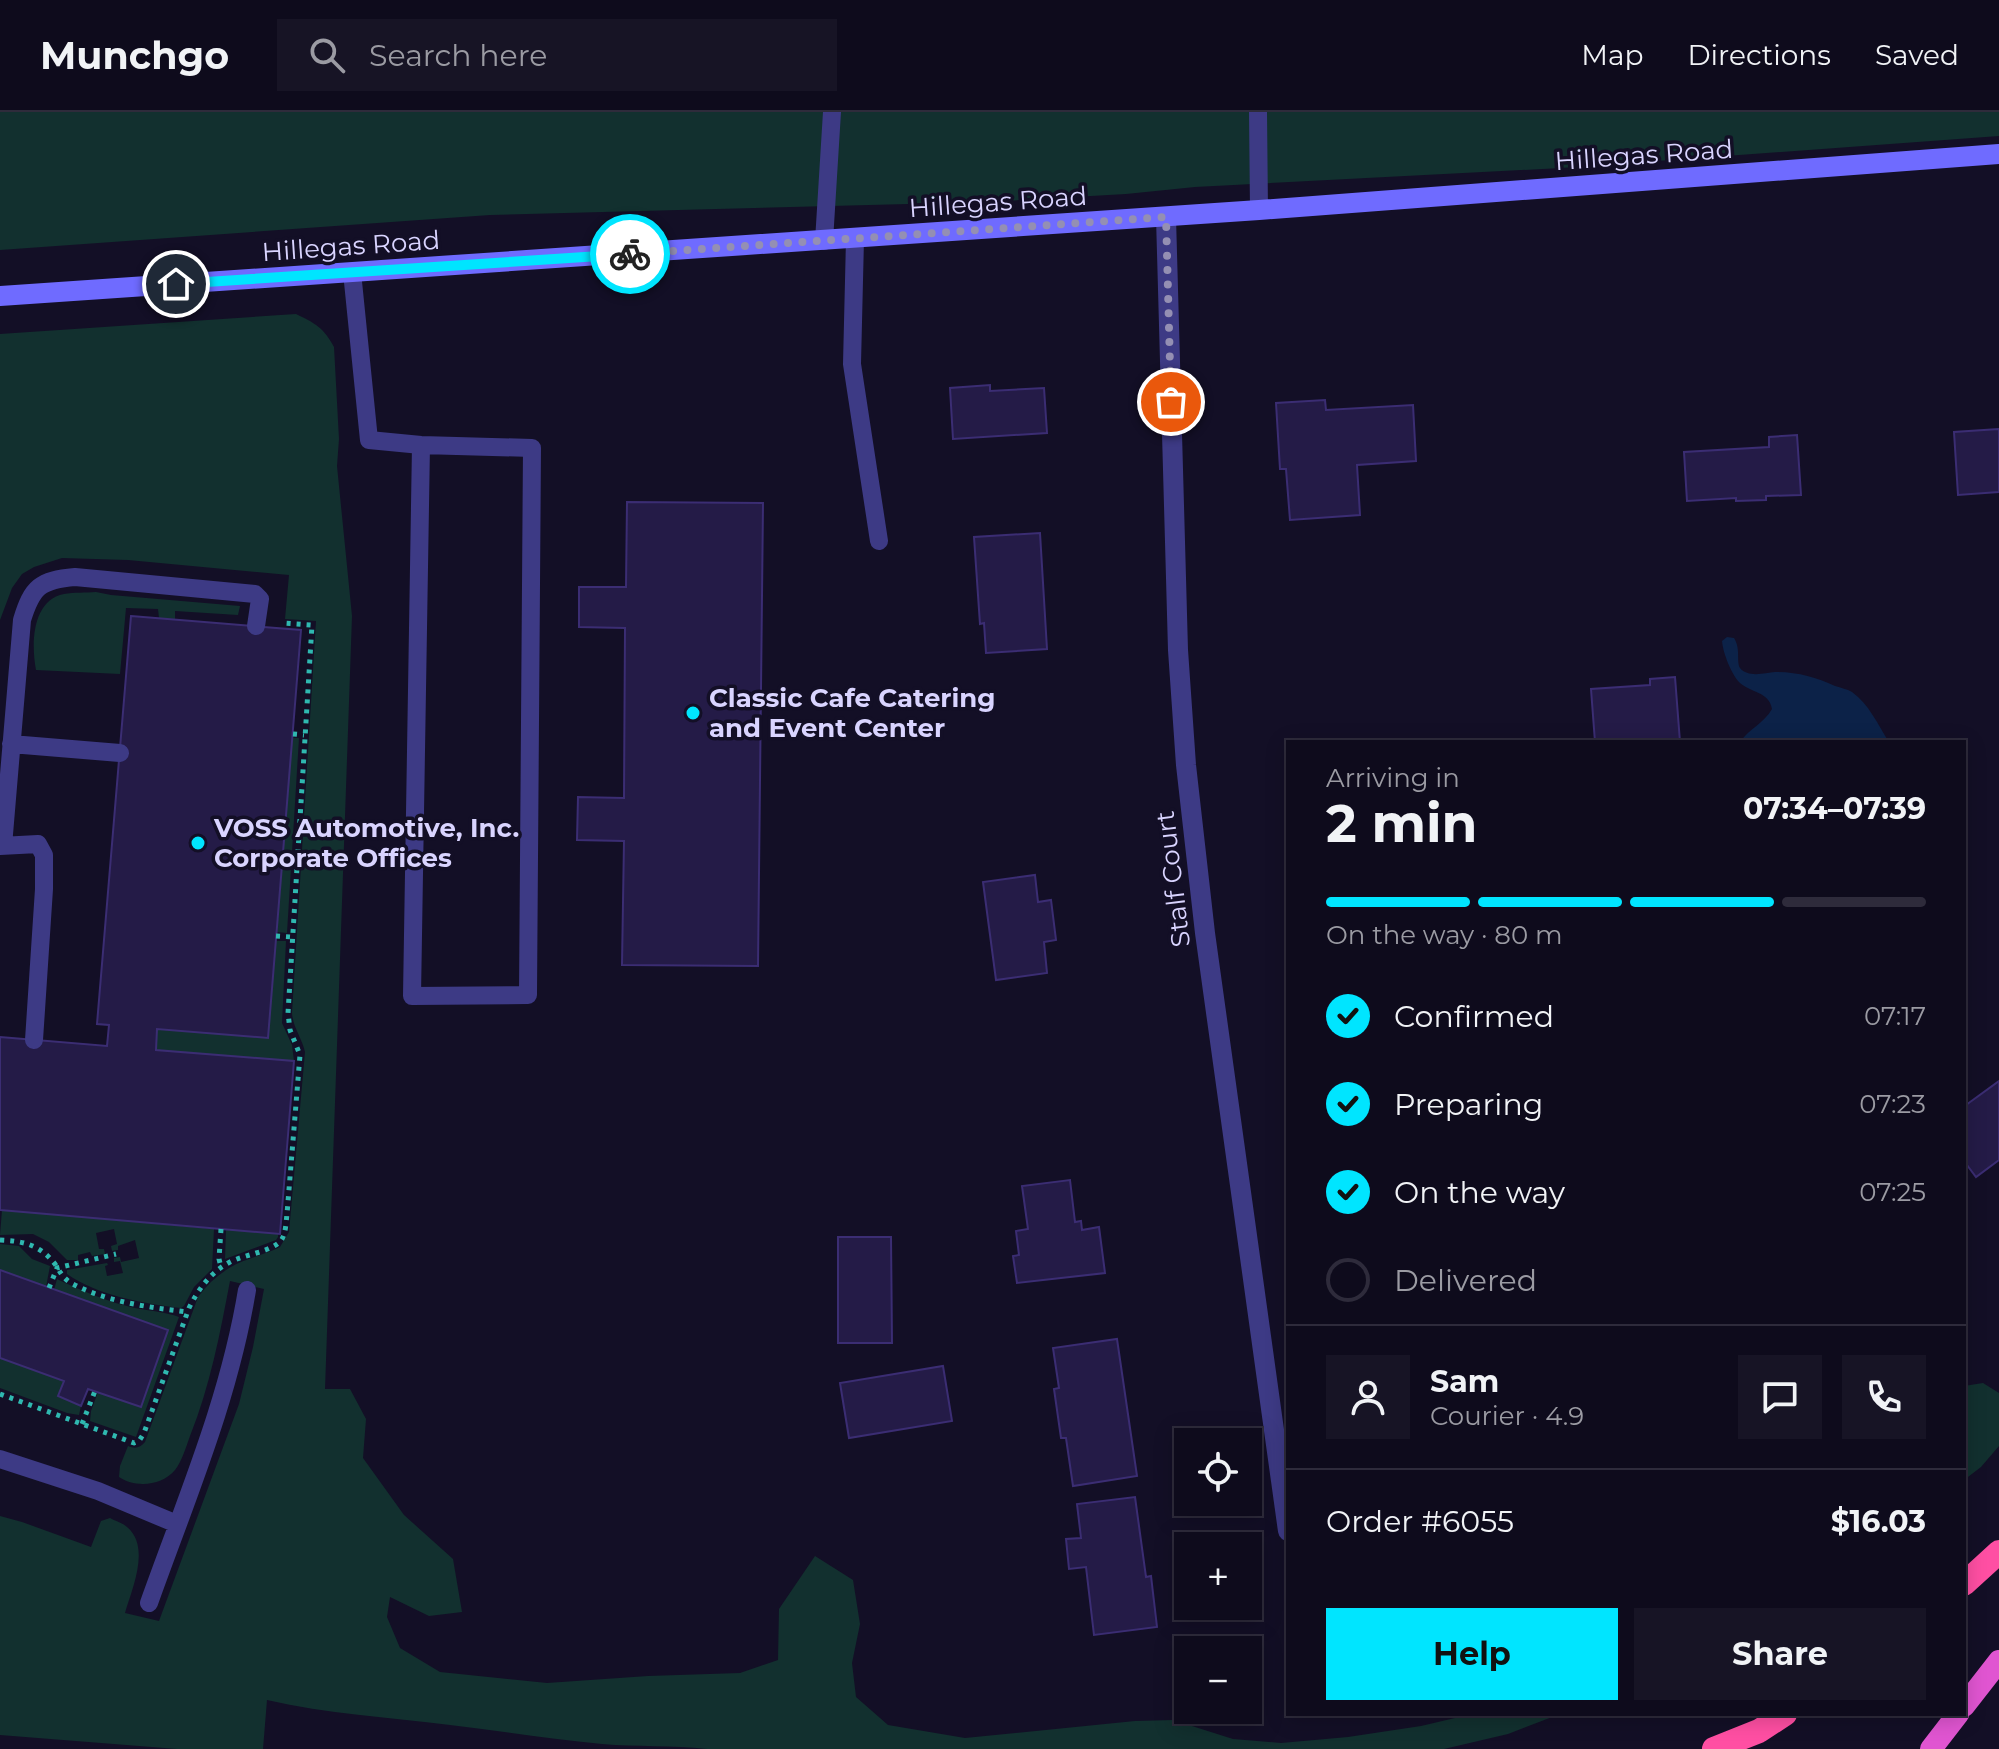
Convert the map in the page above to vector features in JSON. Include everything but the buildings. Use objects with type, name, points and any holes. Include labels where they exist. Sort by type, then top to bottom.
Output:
[{"type":"highway","points":[[1966,1582],[1999,1552]]},
{"type":"highway","points":[[1966,1703],[1999,1661]]},
{"type":"highway","points":[[1714,1749],[1759,1731],[1782,1716]]},
{"type":"highway","points":[[1931,1749],[1956,1716]]},
{"type":"main road","name":"Hillegas Road","points":[[0,296],[1166,217],[1999,154]]},
{"type":"street","name":"Stalf Court","points":[[1166,217],[1178,650],[1186,765],[1220,1040],[1286,1517]]},
{"type":"lane","points":[[824,241],[832,112]]},
{"type":"lane","points":[[1258,112],[1259,210]]},
{"type":"lane","points":[[855,239],[852,364],[879,541]]},
{"type":"lane","points":[[352,272],[369,440],[421,445],[532,448],[528,995],[412,996],[421,445]]},
{"type":"lane","points":[[34,1040],[44,855],[38,844],[1,846],[22,620],[28,601],[39,587],[53,579],[97,578],[255,594],[260,599],[256,626]]},
{"type":"lane","points":[[11,744],[120,753]]},
{"type":"lane","points":[[149,1603],[230,1374],[247,1290]]},
{"type":"lane","points":[[0,1459],[98,1491],[177,1524]]},
{"type":"path","points":[[0,1394],[134,1443],[139,1441],[187,1312],[205,1281],[244,1256],[277,1244],[282,1239],[300,1055],[287,1022],[312,625],[281,623]]},
{"type":"path","points":[[293,734],[304,735]]},
{"type":"path","points":[[276,936],[292,937]]},
{"type":"path","points":[[221,1229],[219,1259],[222,1268]]},
{"type":"path","points":[[0,1240],[30,1243],[41,1249],[64,1278],[73,1284],[137,1304],[187,1312]]},
{"type":"path","points":[[57,1268],[116,1254]]},
{"type":"path","points":[[49,1288],[57,1268]]},
{"type":"path","points":[[81,1424],[95,1391]]},
{"type":"green space","points":[[0,112],[1999,112],[1999,136],[1561,168],[1195,187],[986,202],[490,215],[0,250]]},
{"type":"green space","points":[[296,314],[327,335],[334,347],[339,439],[337,466],[352,616],[325,1389],[350,1389],[366,1419],[363,1458],[404,1515],[453,1559],[462,1612],[429,1616],[390,1597],[387,1617],[400,1648],[440,1672],[547,1683],[740,1673],[778,1660],[779,1609],[815,1556],[853,1580],[860,1624],[852,1663],[856,1697],[888,1725],[965,1738],[1173,1720],[1174,1724],[1186,1724],[1233,1739],[1281,1743],[1348,1737],[1464,1716],[1555,1716],[1508,1734],[1444,1749],[707,1749],[583,1742],[335,1712],[267,1700],[263,1749],[177,1749],[0,1735],[0,1516],[91,1547],[101,1521],[110,1518],[125,1526],[134,1535],[139,1557],[125,1613],[159,1621],[239,1404],[264,1289],[230,1281],[203,1398],[184,1454],[175,1470],[156,1482],[140,1484],[119,1477],[120,1466],[128,1446],[137,1447],[145,1442],[198,1297],[208,1284],[227,1269],[280,1247],[289,1232],[305,1052],[292,1013],[316,621],[285,619],[289,575],[128,560],[62,558],[22,574],[12,588],[0,620],[0,334]]},
{"type":"green space","points":[[96,592],[240,606],[238,615],[175,611],[175,619],[159,618],[158,609],[126,608],[120,674],[36,670],[34,636],[45,605],[64,594]]},
{"type":"green space","points":[[292,738],[299,738],[287,933],[277,932]]},
{"type":"green space","points":[[276,941],[286,941],[282,1023],[292,1045],[294,1061],[156,1050],[157,1029],[268,1038]]},
{"type":"green space","points":[[2,1210],[214,1229],[212,1269],[194,1287],[181,1308],[121,1297],[92,1288],[67,1274],[67,1270],[107,1263],[107,1276],[123,1273],[120,1261],[114,1262],[114,1258],[120,1257],[121,1262],[139,1258],[135,1240],[112,1251],[111,1246],[117,1244],[114,1229],[96,1233],[99,1249],[104,1249],[105,1254],[92,1256],[90,1252],[78,1255],[78,1260],[67,1260],[49,1242],[33,1234],[0,1235]]},
{"type":"green space","points":[[226,1229],[278,1234],[278,1237],[225,1259]]},
{"type":"green space","points":[[0,1244],[19,1246],[32,1259],[50,1266],[46,1287],[0,1270]]},
{"type":"green space","points":[[57,1279],[115,1303],[179,1317],[136,1437],[90,1421],[98,1392],[54,1290]]},
{"type":"green space","points":[[0,1358],[64,1381],[58,1396],[81,1406],[79,1415],[0,1388]]},
{"type":"green space","points":[[1983,1383],[1999,1393],[1999,1446],[1966,1478],[1966,1386]]},
{"type":"water","points":[[1727,637],[1734,638],[1740,668],[1747,673],[1799,674],[1852,692],[1868,709],[1888,740],[1742,740],[1772,709],[1763,695],[1743,686],[1736,678],[1722,641]]},
{"type":"way so far","points":[[630,254],[1166,217],[1171,402]]},
{"type":"place","name":"Classic Cafe Catering and Event Center","points":[[693,713]]},
{"type":"place","name":"VOSS Automotive, Inc. Corporate Offices","points":[[198,843]]},
{"type":"route","points":[[176,284],[630,254]]}]
